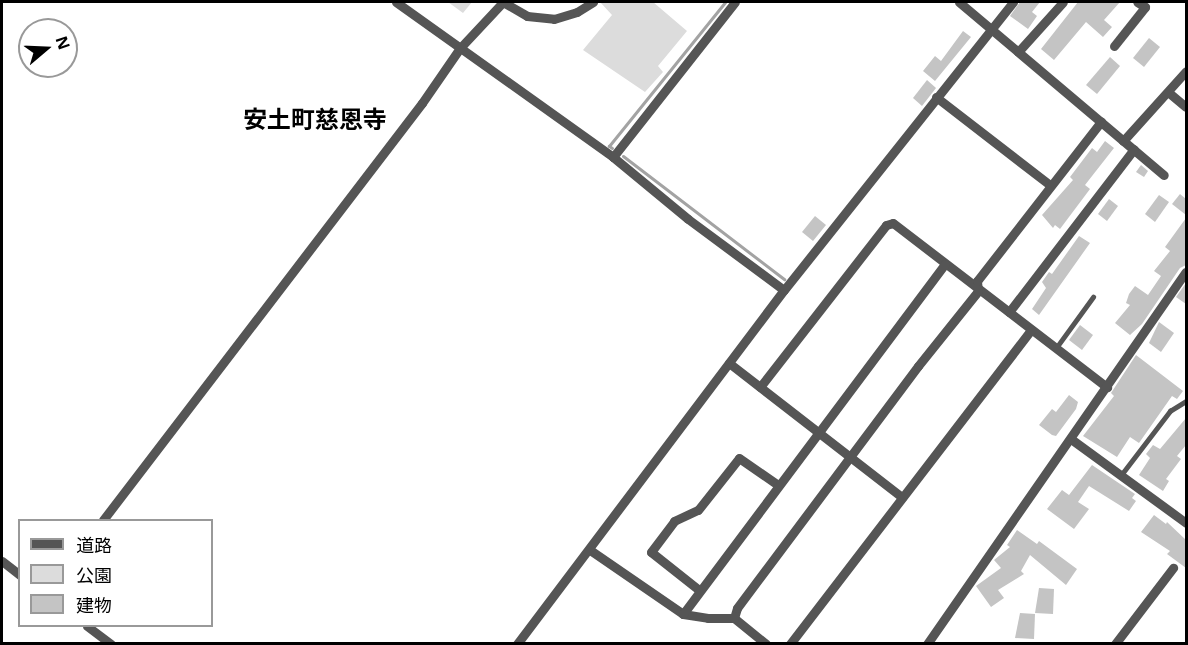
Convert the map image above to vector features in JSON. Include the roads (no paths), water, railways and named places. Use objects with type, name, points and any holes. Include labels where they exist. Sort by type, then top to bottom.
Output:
[{"type":"street","points":[[396,2],[613,157],[688,219],[784,290]]},
{"type":"street","points":[[105,519],[422,103],[460,48],[503,2],[527,16],[555,19],[577,12],[593,2]]},
{"type":"street","points":[[613,157],[735,2]]},
{"type":"street","points":[[959,2],[1164,175]]},
{"type":"street","points":[[517,644],[784,290],[990,28],[1013,2]]},
{"type":"street","points":[[1018,52],[1063,2]]},
{"type":"street","points":[[1114,46],[1145,8],[1137,2]]},
{"type":"street","points":[[1123,141],[1186,71]]},
{"type":"street","points":[[1168,92],[1186,107]]},
{"type":"street","points":[[936,97],[1050,185]]},
{"type":"street","points":[[734,618],[737,608],[978,291],[977,281],[1101,122]]},
{"type":"street","points":[[1009,312],[1134,149]]},
{"type":"street","points":[[760,387],[886,225],[893,223],[978,291],[1107,387]]},
{"type":"street","points":[[683,614],[945,264]]},
{"type":"street","points":[[927,644],[1186,272]]},
{"type":"street","points":[[790,644],[1031,330]]},
{"type":"street","points":[[729,363],[902,497]]},
{"type":"street","points":[[1071,439],[1186,523]]},
{"type":"street","points":[[699,590],[651,552],[674,521],[698,510],[739,458],[778,485]]},
{"type":"street","points":[[590,550],[683,614],[708,618],[734,618],[766,644]]},
{"type":"street","points":[[2,561],[18,573]]},
{"type":"street","points":[[1115,644],[1173,567]]},
{"type":"street","points":[[88,627],[111,644]]},
{"type":"lane","points":[[1056,348],[1093,297]]},
{"type":"lane","points":[[1121,475],[1170,411],[1186,401]]},
{"type":"waterway","points":[[612,148],[609,146],[725,2]]},
{"type":"waterway","points":[[623,156],[784,279]]},
{"type":"district","name":"安土町慈恩寺","points":[[315,119]]}]
